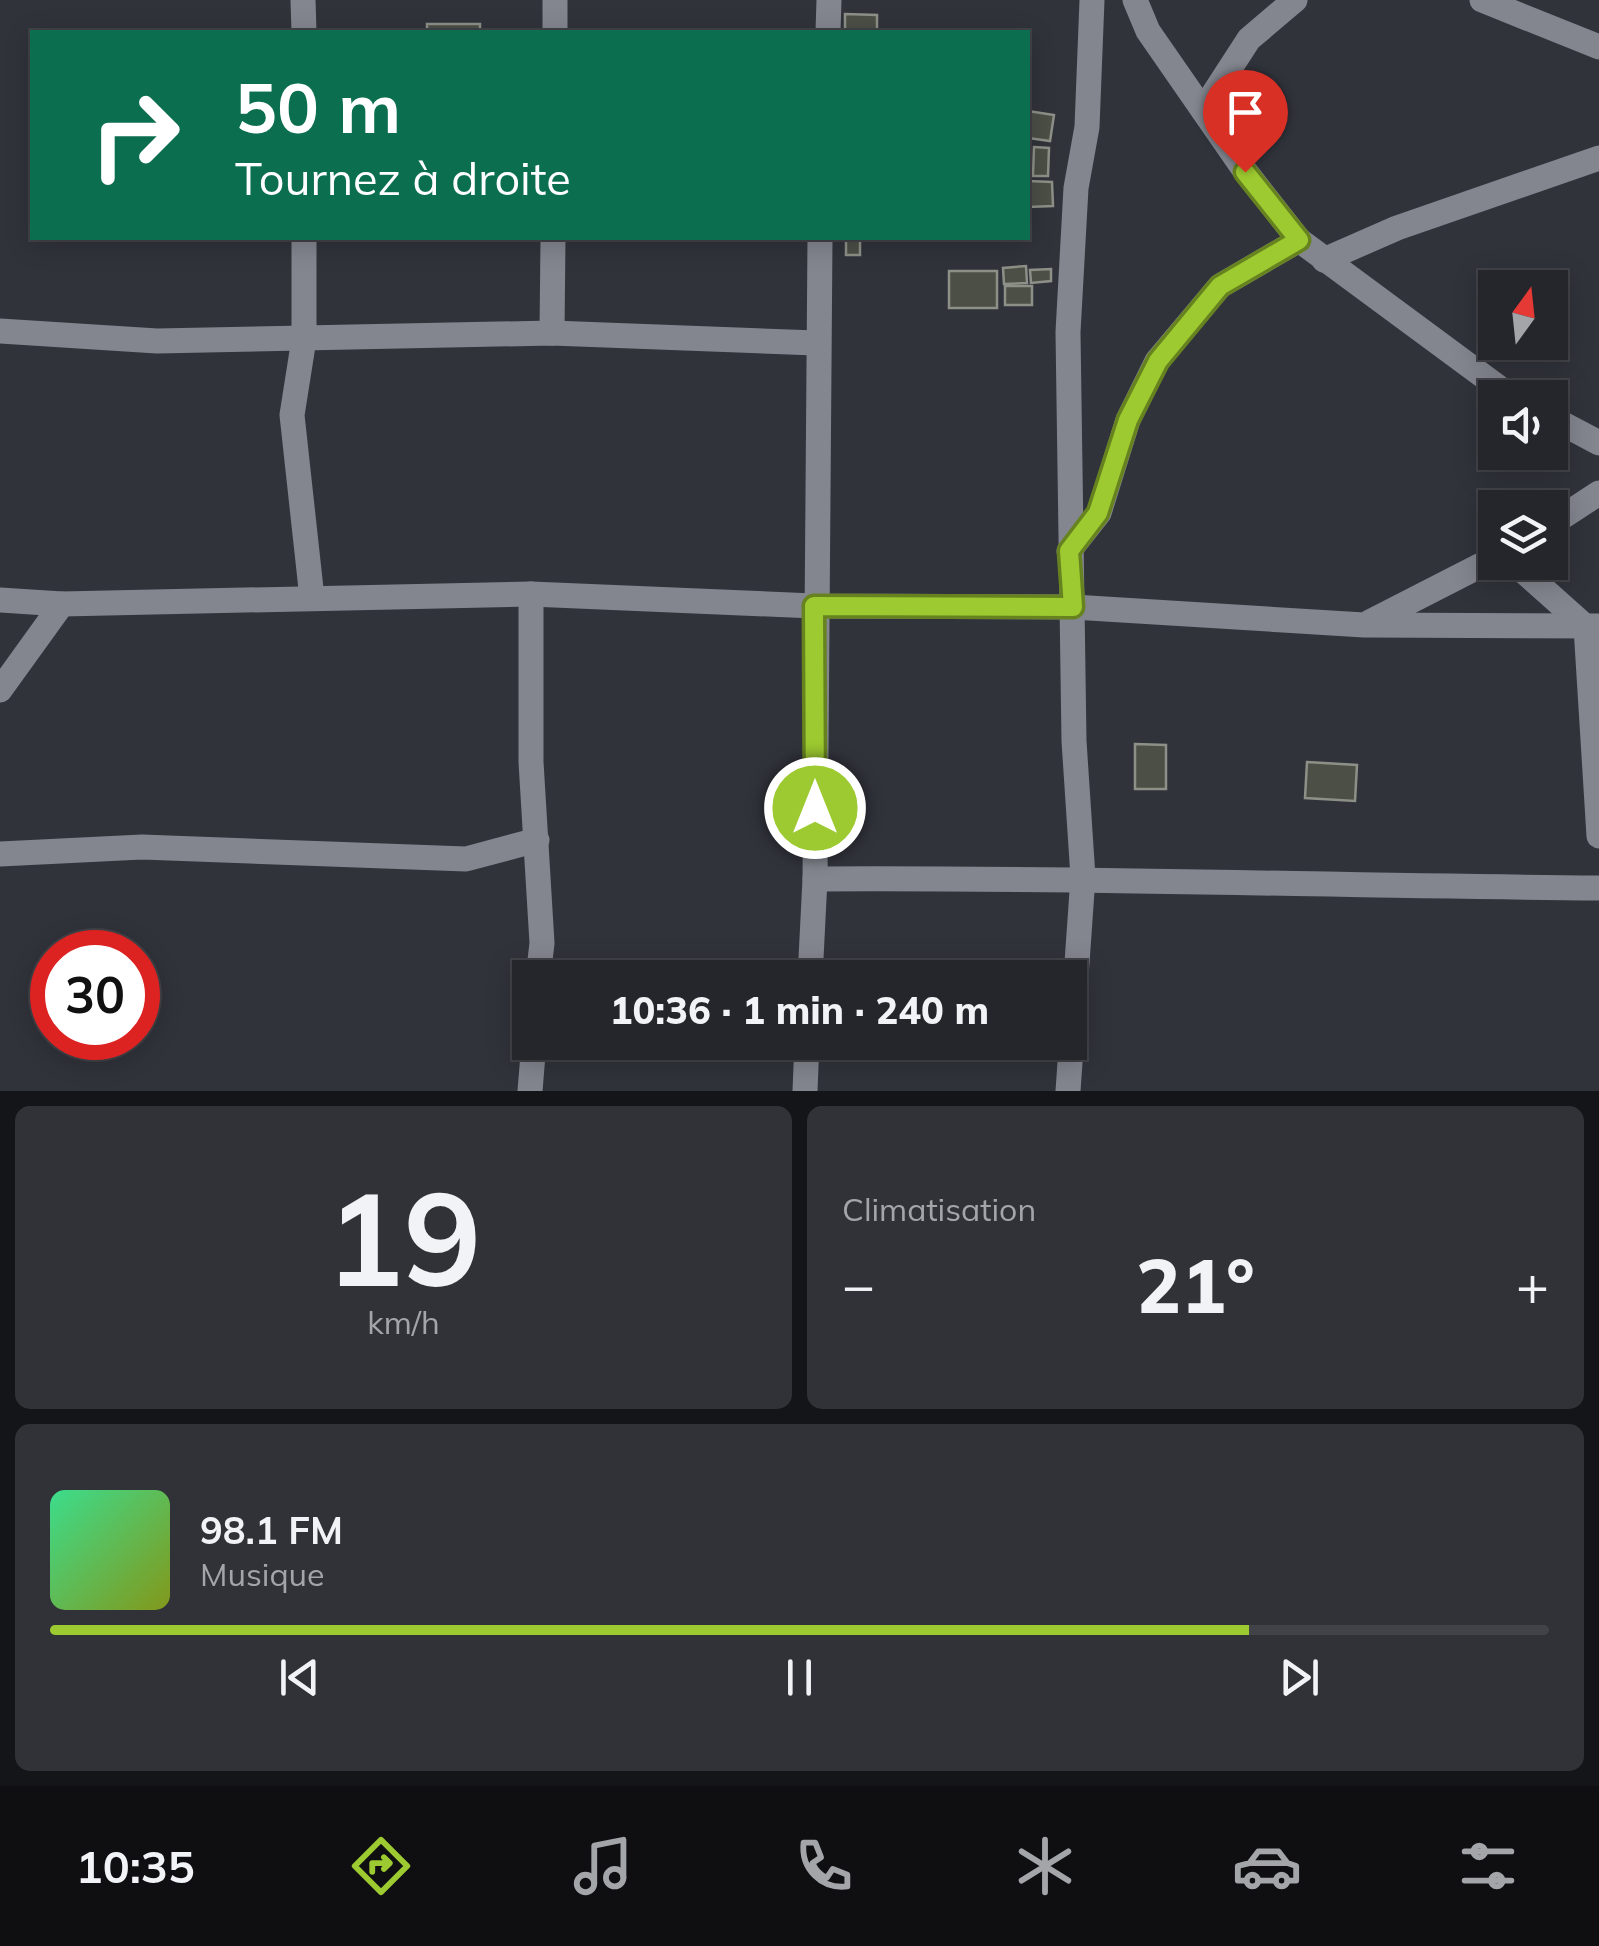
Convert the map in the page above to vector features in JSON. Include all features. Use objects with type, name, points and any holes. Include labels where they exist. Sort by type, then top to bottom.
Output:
[{"type":"street","points":[[304,0],[304,30]]},
{"type":"street","points":[[554,30],[555,0]]},
{"type":"street","points":[[828,30],[829,0]]},
{"type":"street","points":[[1068,1091],[1083,877],[1074,741],[1068,332],[1076,188],[1088,127],[1092,0]]},
{"type":"street","points":[[1135,0],[1148,31],[1299,240],[1488,380]]},
{"type":"street","points":[[1203,110],[1249,39],[1295,0]]},
{"type":"street","points":[[1482,0],[1599,47]]},
{"type":"street","points":[[1324,260],[1398,228],[1599,158]]},
{"type":"street","points":[[304,240],[304,339],[292,415],[312,598]]},
{"type":"street","points":[[552,334],[553,240]]},
{"type":"street","points":[[811,960],[816,878],[814,606],[820,240]]},
{"type":"street","points":[[1069,551],[1098,513],[1128,420],[1158,361],[1220,286],[1299,240]]},
{"type":"street","points":[[0,331],[78,340],[552,334],[816,343]]},
{"type":"street","points":[[1568,427],[1599,443]]},
{"type":"street","points":[[1568,513],[1599,493]]},
{"type":"street","points":[[1364,625],[1478,567]]},
{"type":"street","points":[[1536,580],[1593,626],[1599,836]]},
{"type":"street","points":[[531,594],[531,762],[540,960]]},
{"type":"street","points":[[0,600],[62,604],[531,594],[814,606],[1073,607],[1364,625],[1593,626]]},
{"type":"street","points":[[0,690],[62,604]]},
{"type":"street","points":[[0,854],[142,847],[466,858],[537,840]]},
{"type":"street","points":[[816,878],[1083,877],[1338,886],[1599,888]]},
{"type":"street","points":[[530,1091],[533,1060]]},
{"type":"street","points":[[804,1091],[806,1060]]},
{"type":"building","points":[[845,14],[877,15],[877,30],[845,30]]},
{"type":"building","points":[[427,24],[480,24],[480,30],[427,30]]},
{"type":"building","points":[[1030,111],[1054,115],[1050,141],[1030,138]]},
{"type":"building","points":[[1034,147],[1049,148],[1048,176],[1033,176]]},
{"type":"building","points":[[1030,181],[1052,182],[1053,206],[1030,207]]},
{"type":"building","points":[[846,240],[860,240],[860,255],[846,255]]},
{"type":"building","points":[[1026,266],[1027,283],[1004,284],[1003,268]]},
{"type":"building","points":[[1051,269],[1051,281],[1031,283],[1030,270]]},
{"type":"building","points":[[949,271],[997,271],[997,308],[949,308]]},
{"type":"building","points":[[1005,286],[1032,286],[1032,305],[1005,305]]},
{"type":"building","points":[[1135,744],[1166,745],[1166,789],[1135,789]]},
{"type":"building","points":[[1307,762],[1357,765],[1355,801],[1305,798]]},
{"type":"route","points":[[815,808],[814,606],[1073,607],[1069,551],[1098,513],[1128,420],[1147,378],[1220,286],[1299,240],[1245,172]]}]
